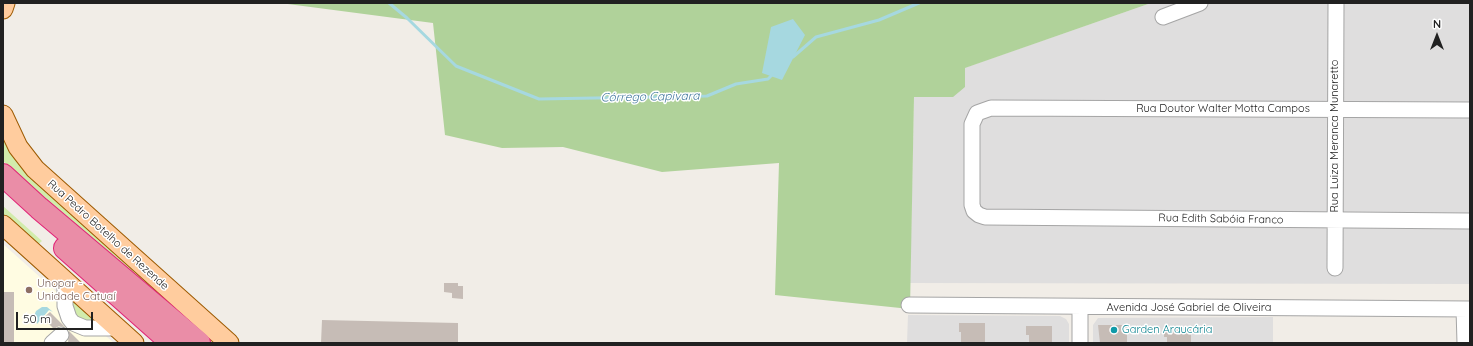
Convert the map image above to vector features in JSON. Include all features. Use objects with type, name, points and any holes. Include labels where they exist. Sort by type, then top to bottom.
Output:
[{"type":"highway","points":[[3,175],[39,208],[199,343]]},
{"type":"highway","points":[[3,192],[172,343]]},
{"type":"main road","points":[[3,10],[5,3]]},
{"type":"main road","name":"Rua Pedro Botelho de Rezende","points":[[3,114],[18,147],[35,169],[228,343]]},
{"type":"main road","points":[[3,225],[134,343]]},
{"type":"street","points":[[1163,17],[1200,3]]},
{"type":"street","name":"Rua Luiza Meranca Munaretto","points":[[1335,268],[1334,109],[1336,3]]},
{"type":"street","name":"Rua Doutor Walter Motta Campos","points":[[974,211],[972,199],[972,124],[977,113],[991,108],[1470,110]]},
{"type":"street","name":"Rua Edith Sabóia Franco","points":[[974,211],[985,217],[1470,221]]},
{"type":"street","points":[[65,281],[65,306],[69,318],[73,323],[85,328],[118,328]]},
{"type":"street","name":"Avenida José Gabriel de Oliveira","points":[[909,305],[1467,309]]},
{"type":"street","points":[[1080,307],[1080,343]]},
{"type":"street","points":[[1465,343],[1467,309]]},
{"type":"shaded area","points":[[1151,3],[1470,3],[1470,284],[910,283],[914,97],[965,87],[964,68]]},
{"type":"shaded area","name":"Unopar - Unidade Catuaí","points":[[3,244],[107,337],[114,343],[3,343]]},
{"type":"shaded area","points":[[908,315],[1060,316],[1066,319],[1069,324],[1069,343],[907,343]]},
{"type":"shaded area","points":[[1273,317],[1273,343],[1093,343],[1093,325],[1098,318]]},
{"type":"green space","points":[[280,3],[1151,3],[965,68],[965,87],[953,97],[914,97],[910,309],[775,295],[779,163],[662,172],[563,147],[502,148],[445,135],[433,23]]},
{"type":"green space","points":[[3,135],[212,337],[207,343],[203,343],[3,161]]},
{"type":"green space","points":[[3,206],[42,241],[35,247],[3,218]]},
{"type":"green space","points":[[70,297],[98,323],[77,319]]},
{"type":"water","points":[[793,19],[805,35],[782,80],[762,73],[771,27]]},
{"type":"water","points":[[42,307],[47,307],[53,312],[49,310],[37,324],[34,316],[36,311]]},
{"type":"building","points":[[444,283],[458,283],[458,286],[463,286],[463,299],[452,298],[452,293],[444,292]]},
{"type":"building","points":[[3,292],[14,292],[14,343],[3,343]]},
{"type":"building","points":[[50,312],[65,327],[59,326],[54,329],[43,318]]},
{"type":"building","points":[[322,320],[458,323],[458,343],[321,343]]},
{"type":"building","points":[[959,323],[985,323],[985,343],[961,343]]},
{"type":"building","name":"Garden Araucária","points":[[1098,325],[1130,325],[1130,334],[1127,334],[1127,343],[1100,343]]},
{"type":"building","points":[[1026,326],[1052,326],[1052,343],[1029,343],[1029,335],[1026,335]]},
{"type":"building","name":"Garden Araucária","points":[[1164,328],[1191,328],[1191,343],[1167,343],[1167,337],[1164,337]]},
{"type":"building","points":[[69,331],[81,343],[68,343]]},
{"type":"waterway","name":"Córrego Capivara","points":[[389,3],[407,18],[456,66],[539,99],[707,96],[736,84],[768,79],[773,74]]},
{"type":"waterway","name":"Córrego Capivara","points":[[793,57],[816,37],[879,20],[919,3]]},
{"type":"place","name":"Unopar - Unidade Catuaí","points":[[29,290]]},
{"type":"place","name":"Garden Araucária","points":[[1114,330]]}]
